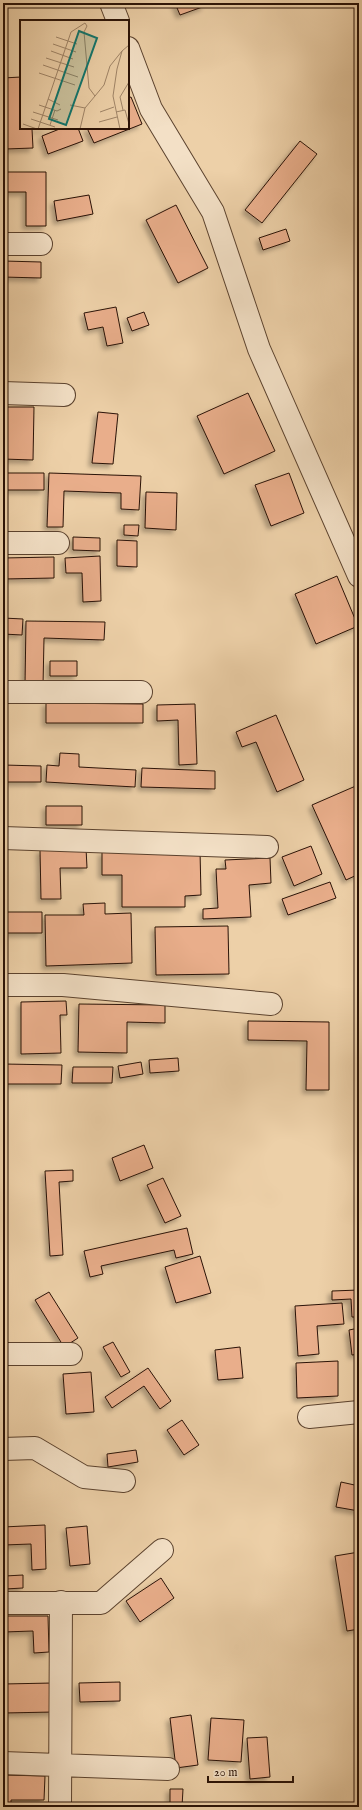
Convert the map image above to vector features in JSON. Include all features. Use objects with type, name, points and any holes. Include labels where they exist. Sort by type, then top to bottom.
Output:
[{"type":"street","points":[[111,3],[118,20]]},
{"type":"street","points":[[129,51],[151,109],[213,212],[259,349],[359,576]]},
{"type":"street","points":[[3,244],[41,244]]},
{"type":"street","points":[[3,393],[64,395]]},
{"type":"street","points":[[3,543],[58,543]]},
{"type":"street","points":[[3,692],[141,692]]},
{"type":"street","points":[[3,838],[267,847]]},
{"type":"street","points":[[3,985],[63,985],[271,1004]]},
{"type":"street","points":[[3,1354],[71,1354]]},
{"type":"street","points":[[309,1417],[359,1412]]},
{"type":"street","points":[[3,1450],[35,1448],[84,1477],[124,1481]]},
{"type":"street","points":[[3,1602],[102,1603],[162,1550]]},
{"type":"street","points":[[60,1807],[61,1602]]},
{"type":"street","points":[[3,1763],[168,1768]]},
{"type":"building","points":[[175,3],[204,3],[205,6],[180,15]]},
{"type":"building","points":[[3,16],[7,16],[7,69],[3,69]]},
{"type":"building","points":[[20,77],[20,129],[32,129],[33,148],[5,149],[3,78]]},
{"type":"building","points":[[131,97],[142,124],[94,143],[87,129],[129,129],[129,98]]},
{"type":"building","points":[[60,129],[78,129],[83,141],[48,154],[42,136]]},
{"type":"building","points":[[300,141],[317,154],[262,223],[245,210]]},
{"type":"building","points":[[3,172],[46,172],[46,226],[26,226],[26,192],[3,192]]},
{"type":"building","points":[[89,195],[93,214],[57,221],[54,201]]},
{"type":"building","points":[[176,205],[208,268],[178,283],[146,220]]},
{"type":"building","points":[[286,229],[290,241],[263,250],[259,238]]},
{"type":"building","points":[[3,261],[41,262],[41,278],[3,277]]},
{"type":"building","points":[[116,307],[123,343],[107,346],[103,327],[88,330],[84,313]]},
{"type":"building","points":[[144,312],[149,325],[132,331],[127,318]]},
{"type":"building","points":[[248,393],[275,451],[224,474],[197,416]]},
{"type":"building","points":[[3,407],[34,407],[33,460],[3,459]]},
{"type":"building","points":[[98,412],[118,414],[113,464],[92,463]]},
{"type":"building","points":[[3,473],[44,473],[44,490],[3,490]]},
{"type":"building","points":[[49,473],[141,476],[139,510],[121,509],[121,493],[64,491],[63,527],[47,527]]},
{"type":"building","points":[[289,473],[304,513],[271,526],[255,485]]},
{"type":"building","points":[[146,492],[177,493],[176,530],[145,528]]},
{"type":"building","points":[[124,525],[139,525],[138,536],[124,535]]},
{"type":"building","points":[[73,537],[100,538],[100,551],[73,550]]},
{"type":"building","points":[[117,540],[137,541],[137,567],[117,566]]},
{"type":"building","points":[[100,556],[101,601],[83,602],[82,573],[66,573],[65,558]]},
{"type":"building","points":[[54,557],[54,578],[3,579],[3,558]]},
{"type":"building","points":[[337,576],[358,626],[316,644],[295,594]]},
{"type":"building","points":[[3,618],[23,619],[22,635],[3,634]]},
{"type":"building","points":[[26,621],[105,622],[104,640],[44,638],[43,686],[25,685]]},
{"type":"building","points":[[50,661],[77,661],[77,676],[50,676]]},
{"type":"building","points":[[46,703],[143,704],[143,723],[46,723]]},
{"type":"building","points":[[195,704],[197,764],[179,765],[178,720],[157,721],[157,705]]},
{"type":"building","points":[[276,715],[304,780],[277,792],[256,742],[242,747],[236,732]]},
{"type":"building","points":[[60,753],[79,754],[79,767],[136,770],[135,787],[46,782],[47,765],[59,766]]},
{"type":"building","points":[[3,765],[41,766],[41,782],[3,782]]},
{"type":"building","points":[[142,768],[215,771],[215,789],[141,787]]},
{"type":"building","points":[[358,785],[359,874],[346,880],[312,805]]},
{"type":"building","points":[[46,806],[82,806],[82,825],[46,825]]},
{"type":"building","points":[[311,846],[322,874],[294,886],[282,857]]},
{"type":"building","points":[[86,848],[87,868],[60,868],[61,899],[41,899],[40,850]]},
{"type":"building","points":[[200,851],[201,895],[185,896],[185,907],[122,907],[122,875],[102,875],[102,852]]},
{"type":"building","points":[[270,858],[271,883],[249,885],[251,917],[203,919],[203,909],[218,908],[216,869],[226,869],[225,860]]},
{"type":"building","points":[[330,882],[336,898],[288,915],[282,899]]},
{"type":"building","points":[[105,903],[105,914],[131,913],[132,963],[46,966],[45,915],[84,915],[83,904]]},
{"type":"building","points":[[3,912],[42,912],[42,933],[3,933]]},
{"type":"building","points":[[228,926],[229,974],[156,975],[155,927]]},
{"type":"building","points":[[66,1001],[67,1015],[60,1015],[61,1053],[21,1054],[21,1002]]},
{"type":"building","points":[[79,1004],[165,1005],[165,1023],[127,1022],[127,1053],[78,1052]]},
{"type":"building","points":[[248,1021],[329,1022],[329,1090],[306,1090],[307,1041],[248,1040]]},
{"type":"building","points":[[178,1058],[179,1071],[150,1073],[149,1060]]},
{"type":"building","points":[[141,1062],[143,1074],[120,1078],[118,1066]]},
{"type":"building","points":[[3,1064],[62,1065],[61,1084],[3,1084]]},
{"type":"building","points":[[73,1067],[113,1067],[112,1083],[72,1083]]},
{"type":"building","points":[[144,1145],[153,1168],[120,1181],[112,1158]]},
{"type":"building","points":[[73,1170],[73,1181],[59,1182],[63,1255],[50,1256],[45,1171]]},
{"type":"building","points":[[163,1178],[181,1216],[165,1223],[147,1185]]},
{"type":"building","points":[[187,1228],[193,1254],[176,1258],[174,1250],[101,1266],[103,1274],[90,1277],[84,1251]]},
{"type":"building","points":[[200,1256],[211,1293],[176,1303],[165,1267]]},
{"type":"building","points":[[359,1290],[359,1317],[352,1317],[351,1299],[332,1300],[332,1291]]},
{"type":"building","points":[[49,1292],[78,1338],[64,1347],[35,1300]]},
{"type":"building","points":[[342,1303],[344,1324],[317,1326],[319,1354],[298,1356],[295,1306]]},
{"type":"building","points":[[359,1328],[359,1354],[352,1355],[349,1330]]},
{"type":"building","points":[[113,1342],[130,1372],[121,1377],[103,1347]]},
{"type":"building","points":[[240,1347],[243,1378],[218,1380],[215,1350]]},
{"type":"building","points":[[338,1361],[338,1396],[297,1398],[296,1363]]},
{"type":"building","points":[[148,1368],[171,1401],[160,1409],[144,1386],[112,1408],[105,1397]]},
{"type":"building","points":[[91,1372],[94,1412],[66,1414],[63,1374]]},
{"type":"building","points":[[182,1420],[199,1445],[184,1455],[167,1430]]},
{"type":"building","points":[[136,1450],[138,1462],[108,1467],[107,1454]]},
{"type":"building","points":[[3,1461],[6,1461],[7,1484],[3,1484]]},
{"type":"building","points":[[341,1482],[359,1486],[359,1511],[336,1507]]},
{"type":"building","points":[[45,1525],[46,1569],[32,1570],[31,1544],[3,1545],[3,1527]]},
{"type":"building","points":[[87,1526],[90,1564],[70,1566],[66,1528]]},
{"type":"building","points":[[359,1552],[359,1629],[347,1631],[335,1556]]},
{"type":"building","points":[[23,1575],[23,1588],[5,1589],[5,1576]]},
{"type":"building","points":[[161,1578],[174,1598],[140,1622],[126,1601]]},
{"type":"building","points":[[3,1616],[48,1616],[49,1652],[34,1653],[33,1631],[3,1632]]},
{"type":"building","points":[[120,1682],[120,1701],[80,1702],[79,1683]]},
{"type":"building","points":[[53,1683],[54,1712],[3,1713],[3,1684]]},
{"type":"building","points":[[191,1715],[198,1765],[176,1768],[170,1718]]},
{"type":"building","points":[[211,1718],[244,1720],[241,1762],[208,1760]]},
{"type":"building","points":[[267,1737],[270,1777],[250,1779],[247,1738]]},
{"type":"building","points":[[3,1775],[45,1776],[44,1800],[11,1800],[11,1807],[3,1807]]},
{"type":"building","points":[[170,1789],[183,1789],[182,1807],[170,1807]]}]
